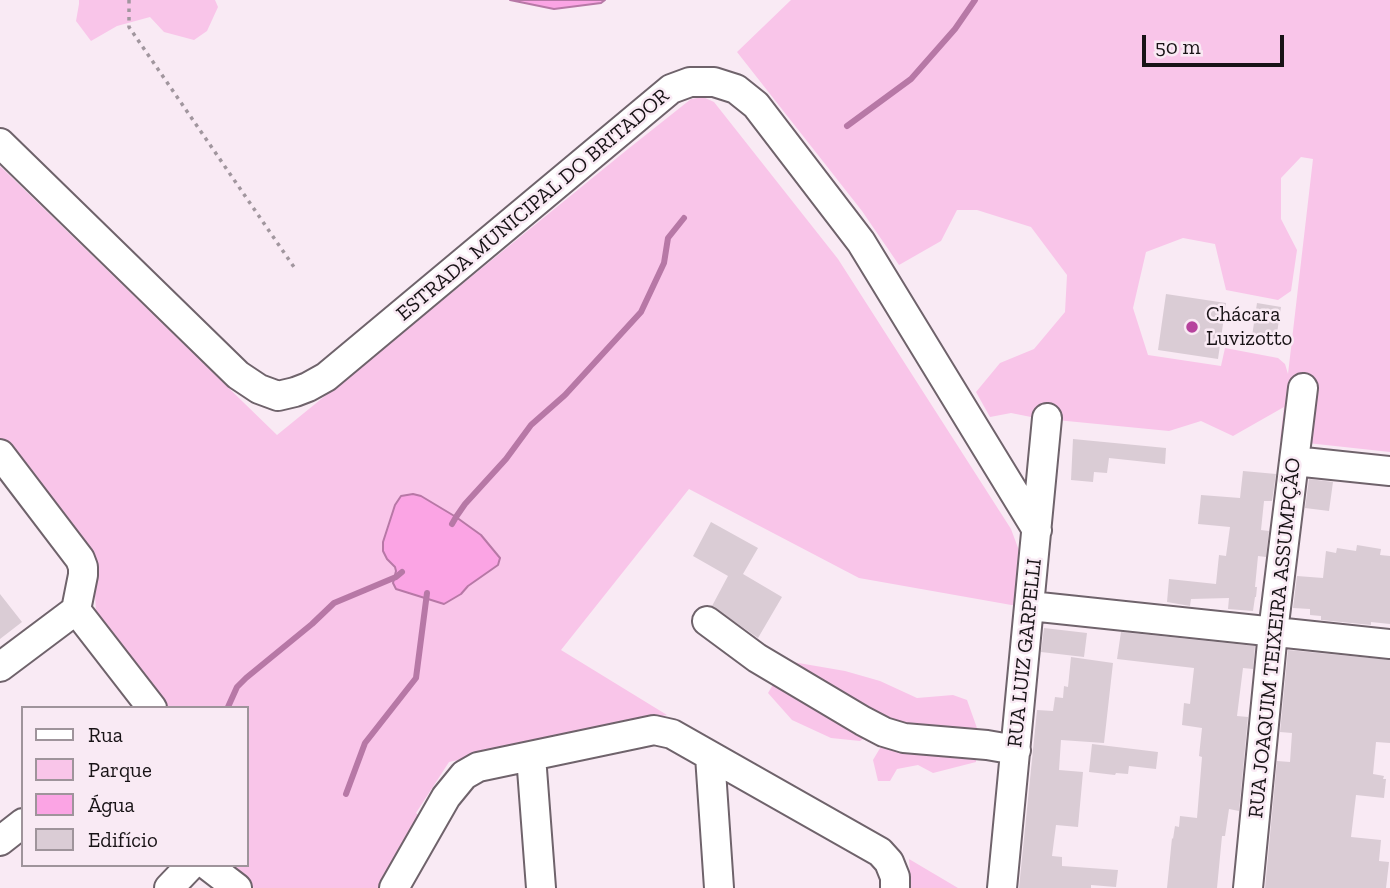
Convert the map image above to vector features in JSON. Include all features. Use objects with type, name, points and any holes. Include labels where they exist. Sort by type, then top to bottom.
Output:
[{"type":"street","name":"ESTRADA MUNICIPAL DO BRITADOR","points":[[0,143],[238,375],[259,389],[278,396],[302,390],[326,377],[671,89],[690,82],[714,82],[736,89],[755,106],[879,268],[1037,530]]},
{"type":"street","name":"RUA JOAQUIM TEIXEIRA ASSUMPÇÃO","points":[[1248,888],[1273,632],[1303,388]]},
{"type":"street","name":"RUA LUIZ GARPELLI","points":[[1002,888],[1047,418]]},
{"type":"street","points":[[0,454],[80,559],[83,575],[76,610],[0,667]]},
{"type":"street","points":[[1294,461],[1390,471]]},
{"type":"street","points":[[1030,606],[1390,644]]},
{"type":"street","points":[[76,610],[150,706]]},
{"type":"street","points":[[707,621],[757,657],[884,732],[904,738],[1016,750]]},
{"type":"street","points":[[394,888],[446,797],[464,775],[478,767],[654,730],[672,734],[880,852],[892,875]]},
{"type":"street","points":[[531,755],[541,888]]},
{"type":"street","points":[[710,756],[719,888]]},
{"type":"street","points":[[0,841],[21,825]]},
{"type":"street","points":[[169,888],[189,867]]},
{"type":"street","points":[[209,867],[237,888]]},
{"type":"path","points":[[129,0],[129,27],[296,270]]},
{"type":"green space","points":[[79,0],[215,0],[218,7],[207,31],[194,40],[164,32],[150,17],[117,26],[91,41],[76,21]]},
{"type":"green space","points":[[791,0],[1390,0],[1390,452],[1280,440],[1284,407],[1233,436],[1201,421],[1169,431],[1036,418],[1011,413],[990,417],[976,392],[1000,363],[1034,349],[1065,312],[1067,275],[1031,227],[977,210],[957,210],[941,241],[899,265],[862,211],[737,52]],"holes":[[[1301,157],[1313,159],[1288,374],[1285,364],[1278,358],[1225,348],[1221,366],[1148,355],[1133,308],[1146,252],[1183,238],[1215,244],[1226,290],[1278,300],[1291,291],[1297,250],[1281,219],[1281,178]]]},
{"type":"green space","points":[[703,97],[714,102],[838,259],[1011,529],[1021,556],[1017,606],[859,578],[689,489],[561,650],[667,715],[449,762],[416,813],[421,817],[382,888],[254,888],[228,867],[248,867],[248,706],[164,706],[99,622],[93,562],[10,449],[0,440],[0,166],[277,435],[691,99]]},
{"type":"green space","points":[[787,661],[845,671],[880,681],[917,698],[953,695],[967,700],[977,728],[976,762],[933,773],[918,765],[897,769],[890,781],[878,781],[873,760],[886,738],[903,727],[891,719],[860,741],[831,738],[792,720],[768,693]]},
{"type":"green space","points":[[909,859],[958,888],[911,888]]},
{"type":"water","points":[[510,0],[605,0],[601,3],[554,9]]},
{"type":"water","points":[[413,494],[456,517],[481,535],[500,558],[498,565],[444,604],[396,589],[393,583],[395,567],[383,551],[383,542],[395,505],[401,496]]},
{"type":"building","name":"Chácara Luvizotto","points":[[1166,294],[1226,303],[1218,359],[1158,350]]},
{"type":"building","points":[[1257,303],[1281,307],[1275,346],[1251,343]]},
{"type":"building","points":[[1073,439],[1166,448],[1165,464],[1109,458],[1107,473],[1094,472],[1093,482],[1071,480]]},
{"type":"building","points":[[1243,471],[1276,474],[1272,501],[1264,501],[1261,530],[1269,531],[1266,557],[1258,556],[1253,611],[1228,609],[1229,598],[1191,599],[1190,606],[1167,602],[1169,579],[1216,584],[1219,555],[1226,556],[1230,527],[1198,524],[1201,495],[1240,498]]},
{"type":"building","points":[[1309,479],[1333,482],[1329,511],[1305,508]]},
{"type":"building","points":[[711,522],[758,548],[743,574],[782,597],[758,638],[712,606],[728,576],[693,556]]},
{"type":"building","points":[[1357,545],[1381,549],[1380,555],[1390,556],[1390,624],[1321,620],[1321,616],[1310,615],[1310,609],[1293,608],[1297,576],[1323,578],[1326,551],[1336,553],[1337,548],[1356,551]]},
{"type":"building","points":[[0,594],[22,622],[0,639]]},
{"type":"building","points":[[1044,628],[1087,633],[1084,657],[1041,652]]},
{"type":"building","points":[[1121,632],[1255,646],[1253,669],[1243,668],[1237,716],[1248,717],[1239,811],[1229,809],[1225,836],[1222,836],[1217,888],[1167,888],[1175,826],[1179,827],[1180,816],[1197,818],[1202,728],[1182,725],[1184,703],[1190,704],[1194,668],[1117,659]]},
{"type":"building","points":[[1288,650],[1390,660],[1390,743],[1376,742],[1373,774],[1386,779],[1384,798],[1356,795],[1351,837],[1381,840],[1379,861],[1389,862],[1386,888],[1265,888],[1277,761],[1290,762],[1292,733],[1280,732]]},
{"type":"building","points":[[1071,657],[1113,663],[1104,743],[1061,740],[1059,770],[1083,772],[1078,827],[1056,825],[1052,856],[1062,857],[1062,866],[1118,870],[1116,887],[1091,885],[1091,888],[1019,888],[1037,710],[1053,711],[1055,697],[1063,698],[1064,686],[1068,687]]},
{"type":"building","points":[[1092,744],[1158,752],[1156,769],[1129,766],[1128,774],[1089,772]]},
{"type":"waterway","points":[[847,126],[911,79],[955,29],[975,0]]},
{"type":"waterway","points":[[452,524],[465,504],[506,459],[531,425],[565,395],[641,312],[664,263],[668,238],[684,218]]},
{"type":"waterway","points":[[228,706],[237,687],[246,678],[334,603],[402,572]]},
{"type":"waterway","points":[[346,794],[365,743],[416,678],[427,593]]},
{"type":"place","name":"Chácara Luvizotto","points":[[1192,327]]}]
